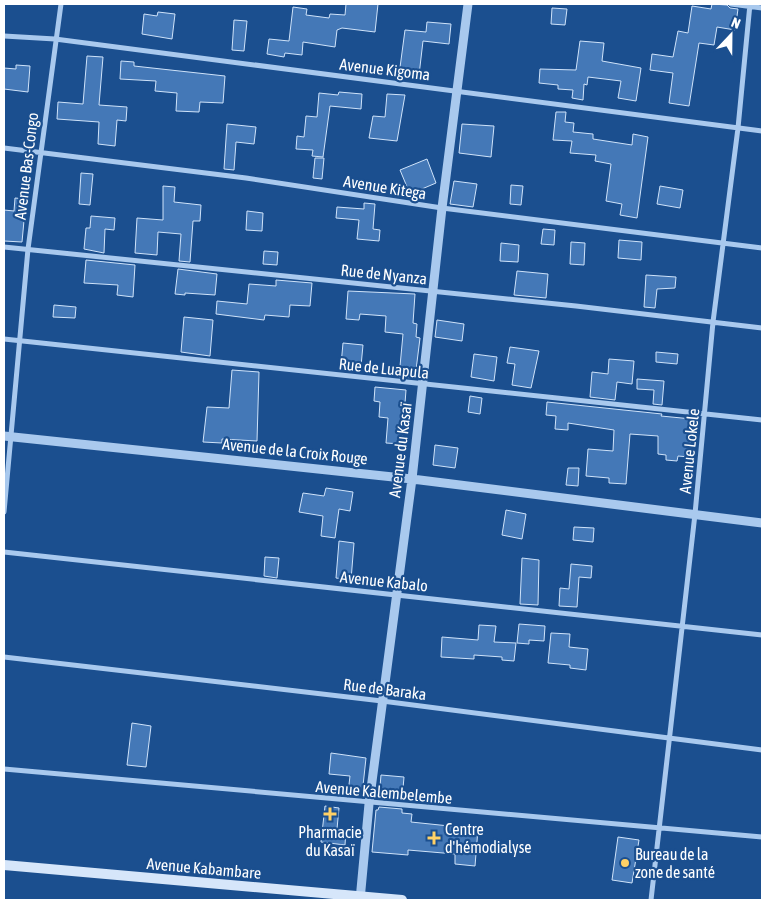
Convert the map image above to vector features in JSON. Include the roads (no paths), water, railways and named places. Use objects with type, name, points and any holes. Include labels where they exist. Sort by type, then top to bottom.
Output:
[{"type":"main road","name":"Avenue Kabambare","points":[[4,866],[360,898],[402,900]]},
{"type":"street","name":"Avenue Bas-Congo","points":[[4,512],[8,436],[28,249],[60,4]]},
{"type":"street","name":"Avenue du Kasaï","points":[[360,898],[369,804],[398,595],[442,208],[468,4]]},
{"type":"street","points":[[731,4],[762,8]]},
{"type":"street","name":"Avenue Lokele","points":[[651,900],[668,737],[683,627],[713,322],[738,128],[750,5]]},
{"type":"street","name":"Avenue Kigoma","points":[[4,36],[55,39],[762,131]]},
{"type":"street","name":"Avenue Kitega","points":[[4,148],[246,178],[442,208],[762,248]]},
{"type":"street","name":"Rue de Nyanza","points":[[4,246],[762,328]]},
{"type":"street","name":"Rue de Luapula","points":[[4,339],[762,420]]},
{"type":"street","name":"Avenue de la Croix Rouge","points":[[8,436],[412,479],[762,523]]},
{"type":"street","name":"Avenue Kabalo","points":[[4,552],[762,635]]},
{"type":"street","name":"Rue de Baraka","points":[[4,657],[382,701],[762,750]]},
{"type":"street","name":"Avenue Kalembelembe","points":[[4,769],[369,804],[762,837]]},
{"type":"place","name":"Pharmacie du Kasaï","points":[[330,814]]},
{"type":"place","name":"Centre d'hémodialyse","points":[[434,838]]},
{"type":"place","name":"Bureau de la zone de santé","points":[[625,863]]}]
